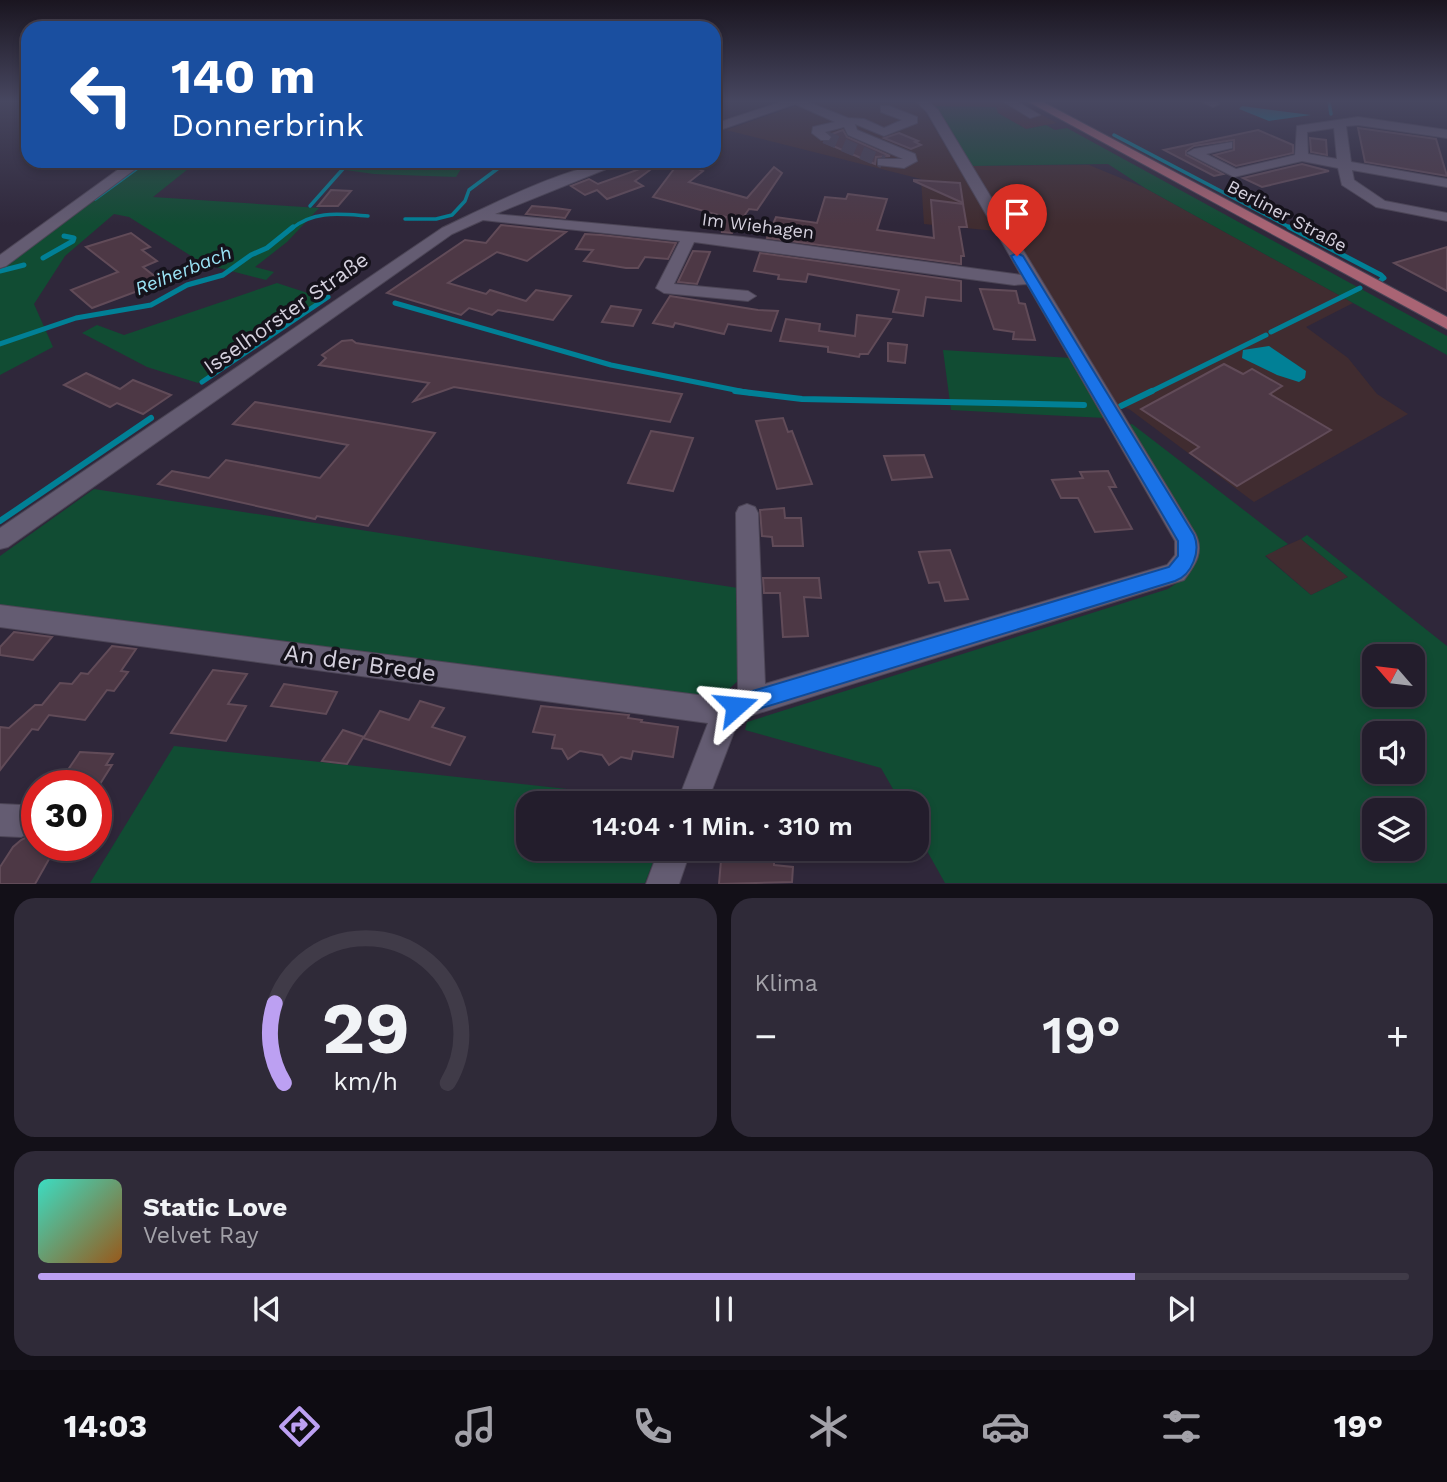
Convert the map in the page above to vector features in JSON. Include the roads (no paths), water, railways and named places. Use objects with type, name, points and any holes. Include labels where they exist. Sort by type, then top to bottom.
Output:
[{"type":"main road","name":"Berliner Straße","points":[[1102,143],[1447,324]]},
{"type":"street","points":[[878,143],[910,157],[911,161],[904,164],[883,162]]},
{"type":"street","points":[[934,150],[937,143]]},
{"type":"street","points":[[697,791],[723,724],[721,711],[1175,573],[1187,558],[1187,540],[951,143]]},
{"type":"street","points":[[1302,143],[1302,157]]},
{"type":"street","points":[[1342,143],[1347,182],[1381,204],[1447,217]]},
{"type":"street","points":[[1227,145],[1194,153],[1234,173],[1302,157],[1447,183]]},
{"type":"street","points":[[0,263],[129,168]]},
{"type":"street","name":"Isselhorster Straße","points":[[0,540],[400,261],[480,214],[601,168]]},
{"type":"street","name":"Im Wiehagen","points":[[480,214],[493,218],[743,242],[1014,280],[1031,279]]},
{"type":"street","points":[[689,237],[664,288],[748,296]]},
{"type":"street","points":[[747,513],[752,700]]},
{"type":"street","name":"An der Brede","points":[[0,616],[721,711]]},
{"type":"street","points":[[662,884],[671,861]]},
{"type":"water","points":[[1269,346],[1306,371],[1305,378],[1299,382],[1242,358],[1243,350]]},
{"type":"waterway","points":[[1130,143],[1293,229]]},
{"type":"waterway","points":[[95,199],[137,168]]},
{"type":"waterway","points":[[310,206],[344,168]]},
{"type":"waterway","name":"Reiherbach","points":[[405,219],[436,219],[452,215],[465,201],[469,190],[499,168]]},
{"type":"waterway","name":"Reiherbach","points":[[291,229],[318,216],[368,216]]},
{"type":"waterway","name":"Reiherbach","points":[[0,344],[76,318],[151,305],[187,285],[223,275],[251,255],[267,248],[293,227]]},
{"type":"waterway","points":[[1289,227],[1381,275],[1384,278],[1381,280]]},
{"type":"waterway","points":[[43,258],[73,241],[74,238],[64,236]]},
{"type":"waterway","points":[[0,271],[24,265]]},
{"type":"waterway","points":[[1271,332],[1360,288]]},
{"type":"waterway","points":[[202,382],[328,297]]},
{"type":"waterway","points":[[395,303],[611,365],[747,392]]},
{"type":"waterway","points":[[1148,393],[1266,335]]},
{"type":"waterway","points":[[735,391],[747,392]]},
{"type":"waterway","points":[[1121,406],[1152,391]]},
{"type":"waterway","points":[[747,392],[802,399],[1084,405]]},
{"type":"waterway","points":[[0,521],[151,418]]},
{"type":"tunnel","points":[[840,143],[883,162]]}]
